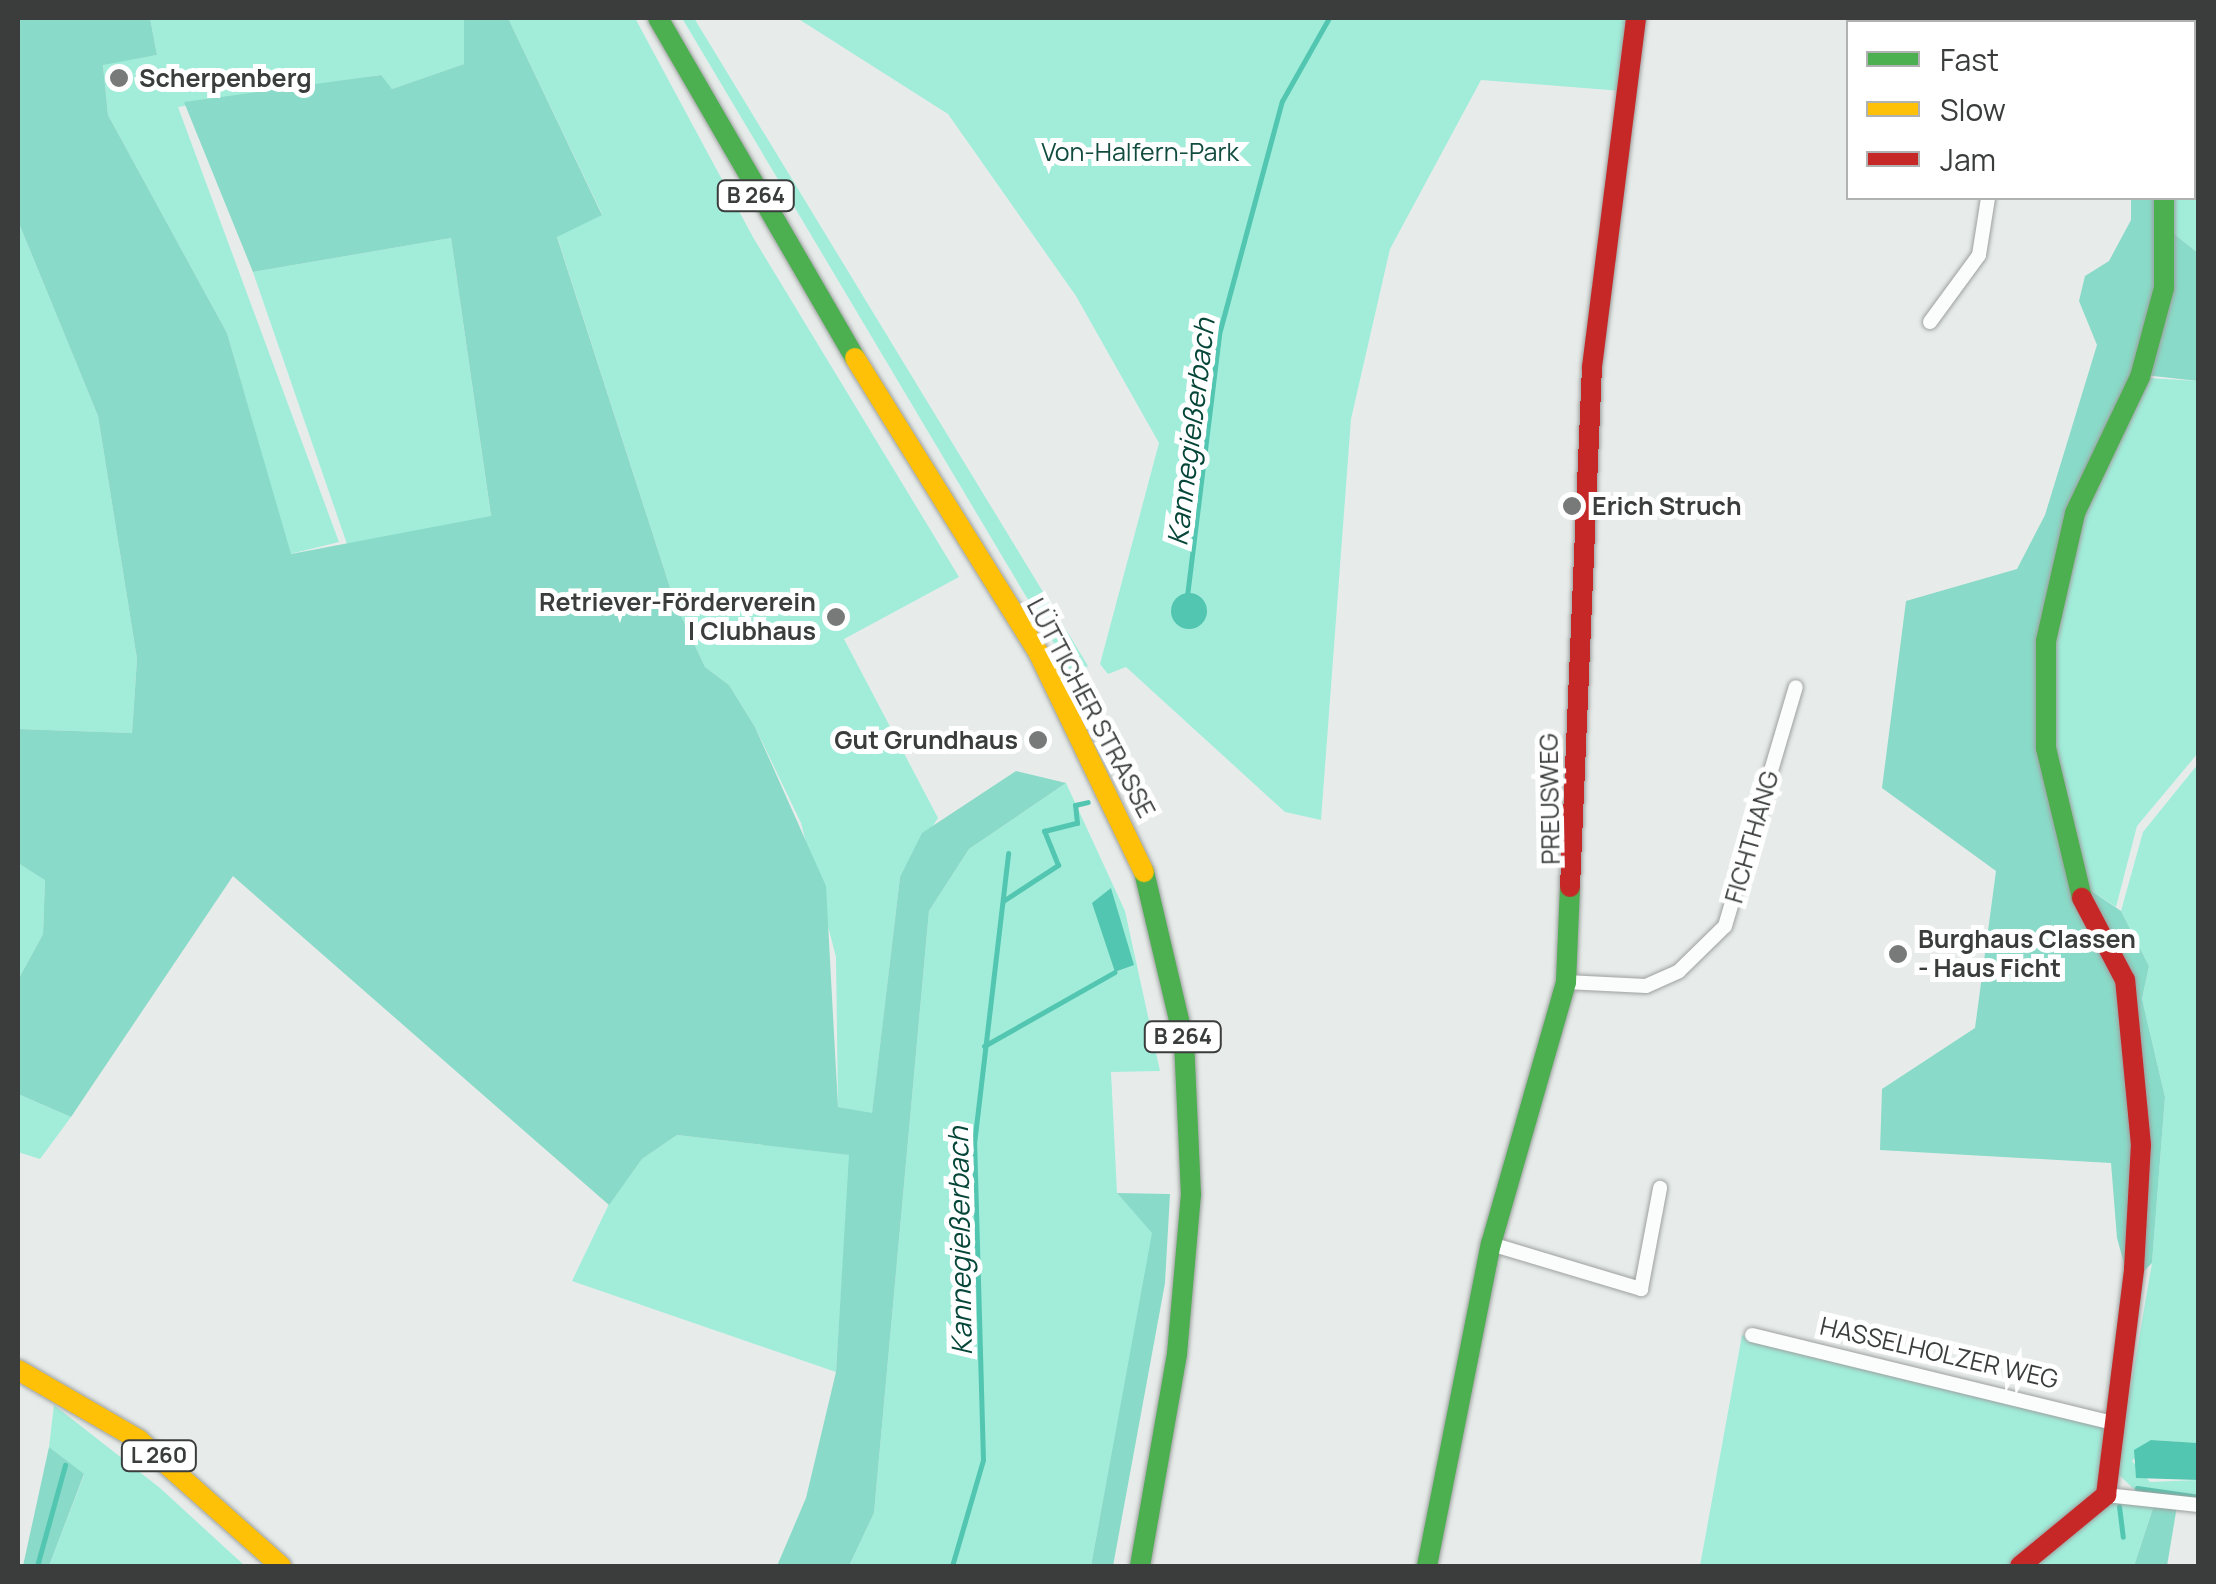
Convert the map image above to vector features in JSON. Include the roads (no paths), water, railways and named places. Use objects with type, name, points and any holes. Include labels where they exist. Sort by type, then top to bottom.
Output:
[{"type":"street","name":"LÜTTICHER STRASSE","points":[[658,18],[776,232],[1039,654],[1111,790],[1149,888],[1184,1041],[1191,1195],[1140,1566]]},
{"type":"street","name":"PREUSWEG","points":[[1427,1566],[1492,1244],[1566,982],[1592,367],[1636,18]]},
{"type":"street","points":[[1930,322],[1979,255],[1988,200]]},
{"type":"street","points":[[2020,1566],[2106,1495],[2114,1423],[2141,1145],[2125,980],[2071,878],[2046,748],[2046,641],[2075,514],[2140,377],[2164,288],[2164,200]]},
{"type":"street","name":"FICHTHANG","points":[[1566,982],[1646,986],[1678,971],[1726,926],[1796,687]]},
{"type":"street","points":[[1492,1244],[1641,1288],[1660,1188]]},
{"type":"street","name":"HASSELHOLZER WEG","points":[[1752,1335],[2114,1423]]},
{"type":"street","name":"L 260","points":[[18,1370],[139,1440],[281,1566]]},
{"type":"street","points":[[2106,1495],[2198,1505]]},
{"type":"waterway","name":"Kannegießerbach","points":[[1187,596],[1219,334],[1282,101],[1329,18]]},
{"type":"waterway","points":[[1003,901],[1058,865],[1044,831],[1077,823],[1075,805],[1088,802]]},
{"type":"waterway","name":"Kannegießerbach","points":[[952,1566],[983,1460],[974,1144],[1008,853]]},
{"type":"waterway","points":[[984,1046],[1115,972]]},
{"type":"waterway","points":[[37,1566],[65,1465]]},
{"type":"waterway","points":[[2137,1488],[2198,1497]]},
{"type":"waterway","points":[[2119,1506],[2123,1537]]},
{"type":"place","name":"Scherpenberg","points":[[119,78]]},
{"type":"place","name":"Erich Struch","points":[[1572,506]]},
{"type":"place","name":"Retriever-Förderverein | Clubhaus","points":[[836,617]]},
{"type":"place","name":"Gut Grundhaus","points":[[1038,740]]},
{"type":"place","name":"Burghaus Classen - Haus Ficht","points":[[1898,954]]},
{"type":"park label","name":"Von-Halfern-Park","points":[[1140,152]]}]
